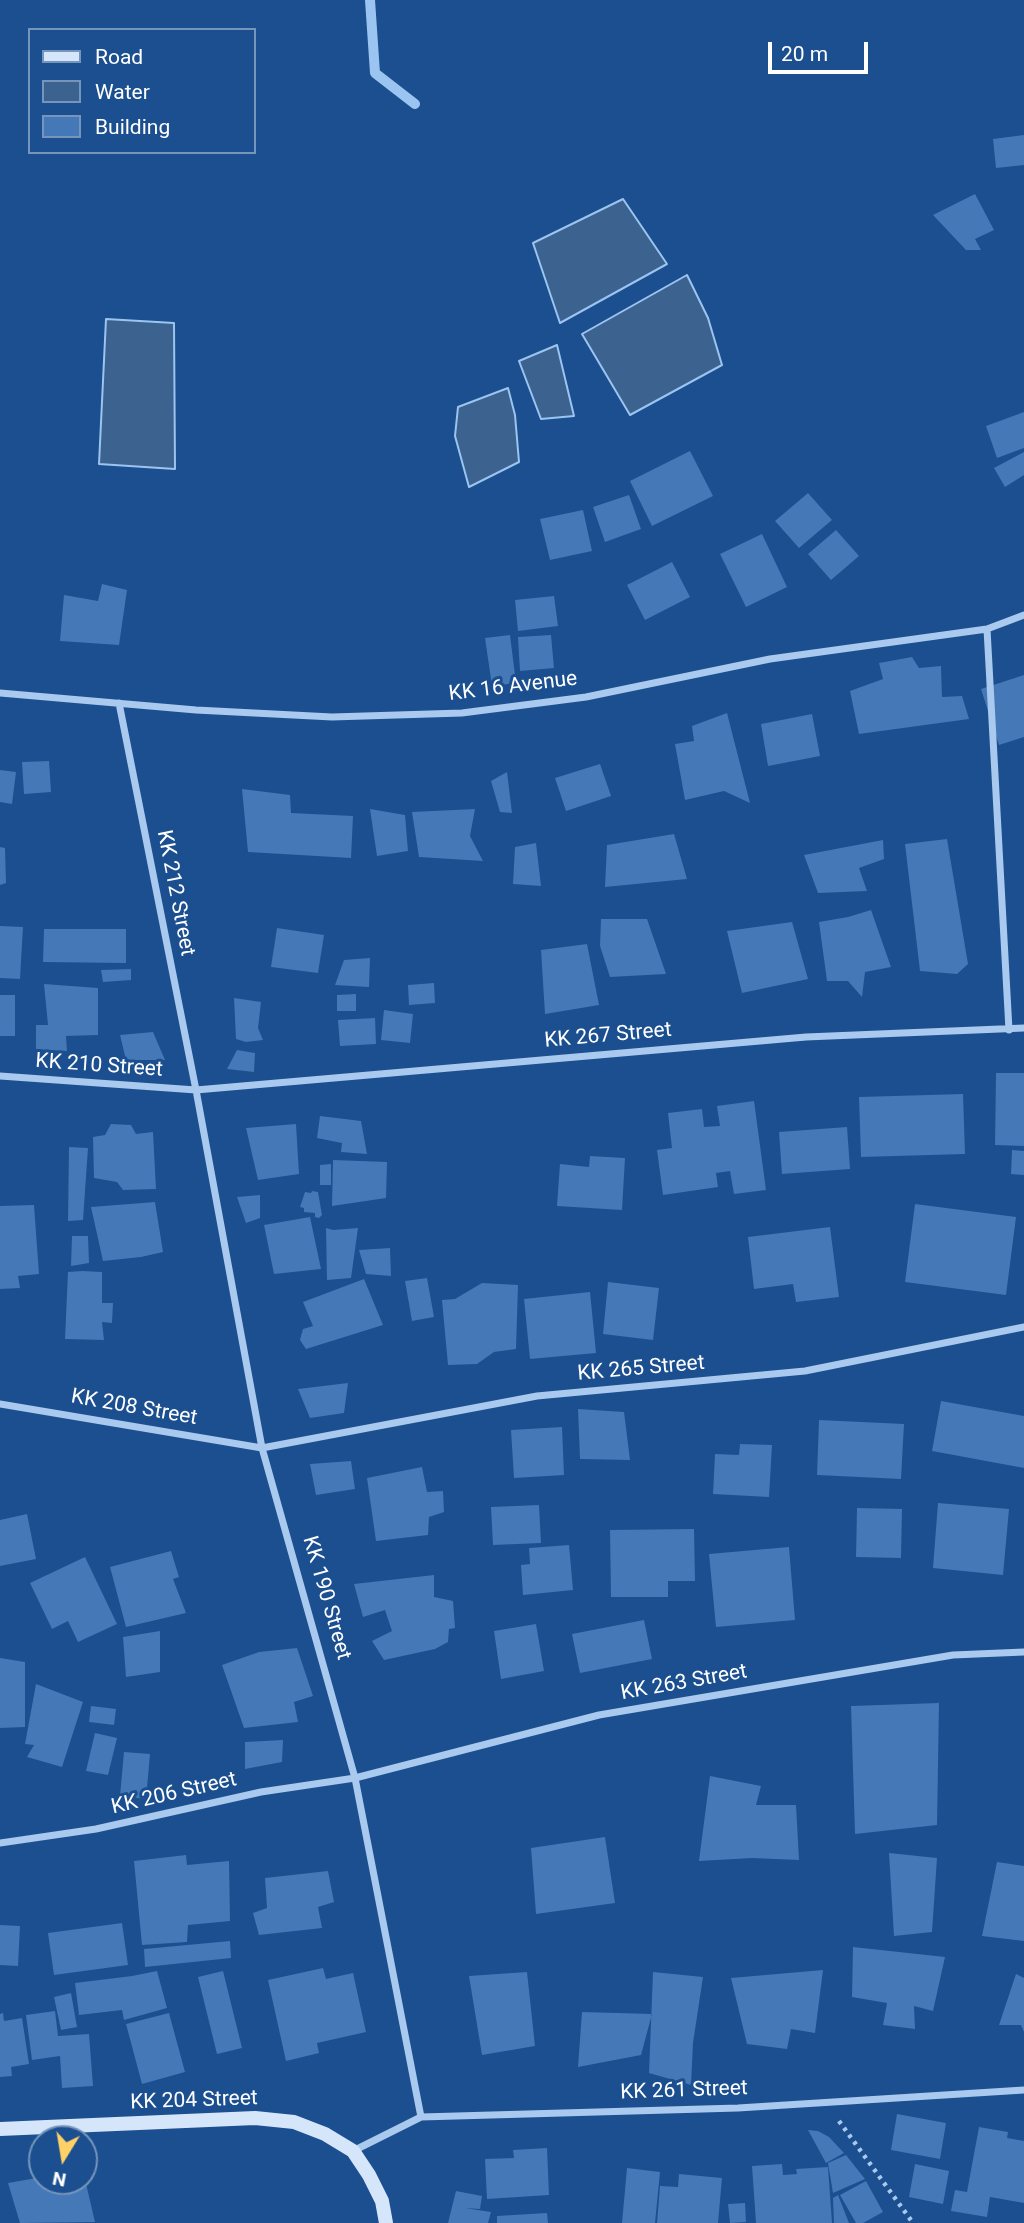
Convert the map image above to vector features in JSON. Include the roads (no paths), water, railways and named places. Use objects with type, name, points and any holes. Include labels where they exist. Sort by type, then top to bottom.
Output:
[{"type":"street","name":"KK 16 Avenue","points":[[0,693],[195,710],[332,717],[461,713],[586,696],[771,659],[987,629],[1024,615]]},
{"type":"street","points":[[987,629],[1009,1030]]},
{"type":"street","name":"KK 212 Street","points":[[119,703],[196,1090]]},
{"type":"street","name":"KK 267 Street","points":[[196,1090],[806,1037],[1024,1028]]},
{"type":"street","name":"KK 210 Street","points":[[0,1076],[196,1090]]},
{"type":"street","name":"KK 190 Street","points":[[196,1090],[261,1448],[355,1779],[421,2116]]},
{"type":"street","name":"KK 265 Street","points":[[261,1448],[537,1396],[805,1371],[1024,1327]]},
{"type":"street","name":"KK 208 Street","points":[[0,1404],[261,1448]]},
{"type":"street","name":"KK 263 Street","points":[[355,1779],[599,1715],[953,1655],[1024,1652]]},
{"type":"street","name":"KK 206 Street","points":[[0,1843],[96,1829],[261,1792],[355,1779]]},
{"type":"street","name":"KK 261 Street","points":[[353,2151],[421,2116],[738,2108],[1024,2090]]},
{"type":"street","name":"KK 204 Street","points":[[0,2129],[255,2118],[293,2122],[325,2134],[353,2151],[382,2201],[387,2223]]},
{"type":"water","points":[[623,199],[667,264],[560,323],[533,243]]},
{"type":"water","points":[[687,275],[708,318],[722,365],[630,415],[582,334]]},
{"type":"water","points":[[106,319],[174,323],[175,469],[99,464]]},
{"type":"water","points":[[557,345],[574,416],[541,419],[519,361]]},
{"type":"water","points":[[508,388],[515,415],[519,462],[469,487],[455,436],[458,407]]},
{"type":"waterway","points":[[370,0],[375,73],[415,104]]}]
